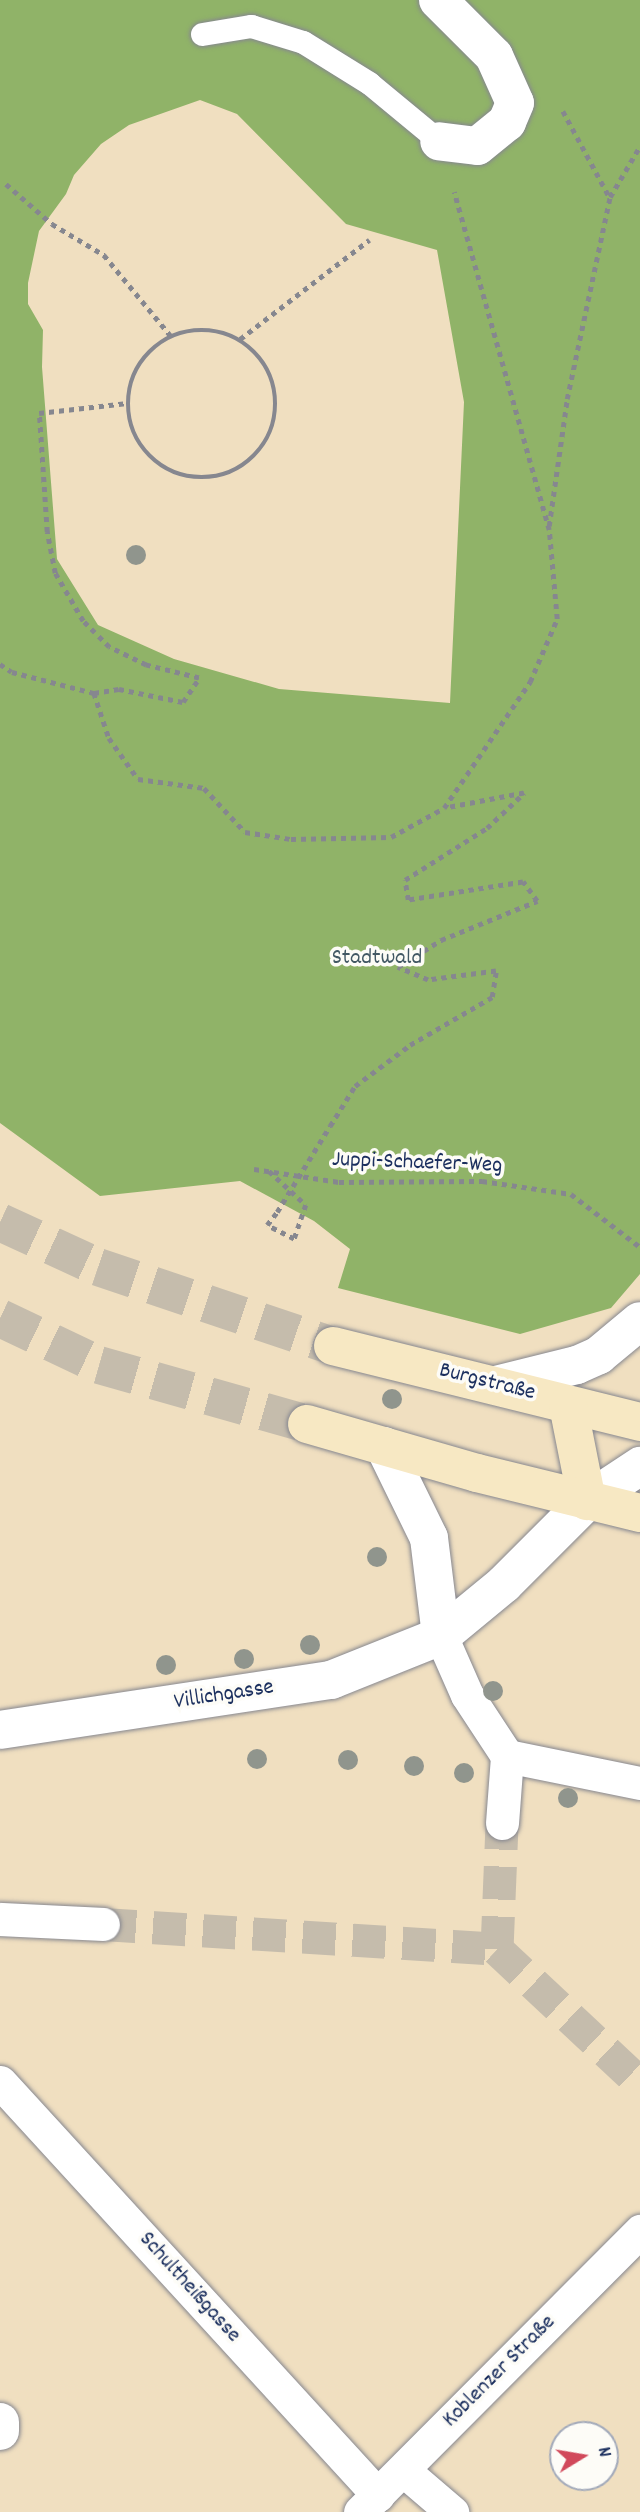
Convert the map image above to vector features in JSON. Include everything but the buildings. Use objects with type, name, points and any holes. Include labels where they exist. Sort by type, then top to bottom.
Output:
[{"type":"main road","name":"Burgstraße","points":[[333,1346],[640,1422]]},
{"type":"main road","points":[[568,1405],[587,1501]]},
{"type":"main road","points":[[307,1424],[640,1513]]},
{"type":"street","points":[[438,0],[494,56],[515,103],[507,122],[477,146],[439,141]]},
{"type":"street","points":[[496,1385],[576,1365],[599,1355],[640,1321]]},
{"type":"street","points":[[384,1446],[429,1538],[441,1636],[467,1695],[507,1756],[502,1823]]},
{"type":"street","name":"Villichgasse","points":[[0,1730],[331,1680],[441,1636],[504,1584],[587,1501],[640,1466]]},
{"type":"street","points":[[507,1756],[640,1783]]},
{"type":"street","points":[[0,1919],[103,1924]]},
{"type":"street","name":"Schultheißgasse","points":[[0,2082],[369,2503]]},
{"type":"street","name":"Koblenzer Straße","points":[[369,2503],[640,2231]]},
{"type":"street","points":[[0,2422],[0,2431]]},
{"type":"street","points":[[403,2470],[452,2512]]},
{"type":"lane","points":[[202,34],[251,26],[303,42],[369,83],[439,141]]},
{"type":"path","points":[[94,693],[109,738],[138,779],[204,789],[245,832],[291,839],[391,837],[444,808],[530,682],[557,619],[549,530],[439,141]]},
{"type":"path","points":[[549,530],[567,399],[610,197],[640,146]]},
{"type":"path","points":[[6,184],[52,224],[104,255],[171,336]]},
{"type":"path","points":[[240,339],[369,240]]},
{"type":"path","points":[[196,330],[215,331],[240,339],[267,368],[276,399],[273,425],[261,449],[231,473],[206,479],[173,473],[146,454],[132,431],[127,403],[132,377],[146,354],[171,336],[196,330]]},
{"type":"path","points":[[0,664],[12,672],[94,693],[119,689],[183,702],[199,678],[146,666],[109,647],[83,621],[55,572],[47,532],[39,413],[127,403]]},
{"type":"path","name":"Juppi-Schaefer-Weg","points":[[268,1170],[306,1205],[294,1240],[267,1225],[277,1212],[330,1126],[355,1086],[410,1045],[492,997],[496,971],[428,980],[398,967],[441,940],[537,901],[523,882],[408,900],[405,880],[487,828],[524,793],[444,808]]},
{"type":"path","points":[[254,1168],[268,1170]]},
{"type":"path","name":"Juppi-Schaefer-Weg","points":[[268,1170],[340,1182],[482,1181],[571,1194],[640,1247]]},
{"type":"green space","name":"Stadtwald","points":[[0,0],[640,0],[640,1274],[611,1308],[520,1334],[338,1288],[350,1249],[314,1221],[240,1181],[100,1196],[0,1123]],"holes":[[[200,100],[237,114],[346,224],[437,250],[464,402],[450,703],[279,689],[174,659],[98,625],[57,559],[42,367],[43,330],[28,304],[28,283],[39,231],[66,194],[74,175],[101,144],[129,125]]]},
{"type":"tunnel","points":[[0,1222],[98,1267],[333,1346]]},
{"type":"tunnel","points":[[0,1318],[99,1365],[307,1424]]},
{"type":"tunnel","points":[[497,1949],[502,1823]]},
{"type":"tunnel","points":[[103,1924],[497,1949],[640,2083]]}]
